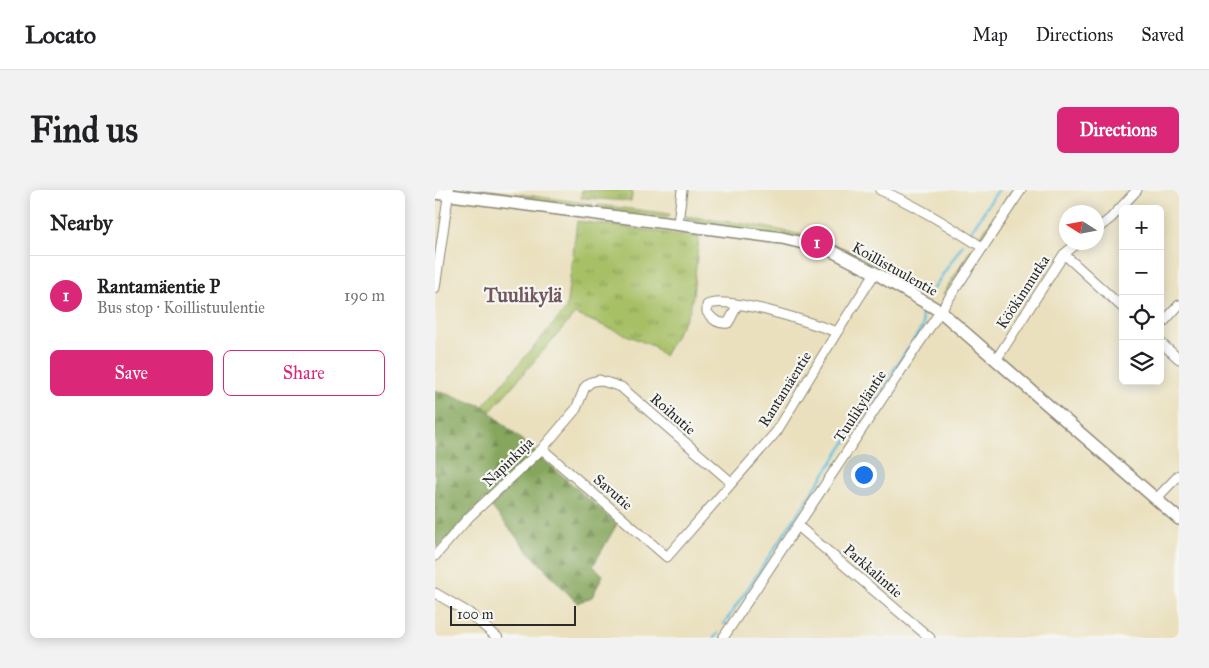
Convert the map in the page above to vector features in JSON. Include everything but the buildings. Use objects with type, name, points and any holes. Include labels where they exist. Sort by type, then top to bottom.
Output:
[{"type":"street","points":[[678,224],[682,190]]},
{"type":"street","points":[[880,190],[922,210],[982,247]]},
{"type":"street","name":"Tuulikyläntie","points":[[723,638],[1021,190]]},
{"type":"street","points":[[1104,224],[1137,190]]},
{"type":"street","points":[[435,288],[449,192]]},
{"type":"street","name":"Koillistuulentie","points":[[435,193],[449,192],[782,238],[828,249],[875,273],[939,311],[1179,519]]},
{"type":"street","name":"Köökinmutka","points":[[996,360],[1064,254],[1069,250]]},
{"type":"street","points":[[1064,254],[1119,304]]},
{"type":"street","name":"Rantamäentie","points":[[667,557],[777,431],[875,273]]},
{"type":"street","points":[[737,305],[793,317],[837,332]]},
{"type":"street","points":[[1164,322],[1179,306]]},
{"type":"street","points":[[1164,346],[1179,359]]},
{"type":"street","name":"Roihutie","points":[[591,382],[599,380],[621,387],[731,482]]},
{"type":"street","name":"Napinkuja","points":[[435,556],[469,517],[542,448],[576,409],[585,387],[591,382]]},
{"type":"street","name":"Savutie","points":[[542,448],[667,557]]},
{"type":"street","points":[[1156,499],[1179,475]]},
{"type":"street","name":"Parkkalintie","points":[[799,526],[930,638]]},
{"type":"street","points":[[435,592],[469,613],[498,638]]},
{"type":"green space","points":[[472,190],[488,190],[592,204],[592,208],[472,192]]},
{"type":"green space","points":[[582,190],[633,190],[631,201],[581,198]]},
{"type":"green space","points":[[1012,190],[1015,190],[984,236],[980,237]]},
{"type":"green space","points":[[598,205],[671,214],[666,218],[597,209]]},
{"type":"green space","points":[[684,216],[772,228],[814,238],[856,253],[855,256],[828,246],[687,220]]},
{"type":"green space","points":[[577,221],[699,237],[690,310],[664,356],[653,346],[575,314],[490,412],[483,406],[566,309]]},
{"type":"green space","points":[[971,249],[972,254],[945,294],[943,294]]},
{"type":"green space","points":[[861,255],[894,271],[928,293],[928,296],[861,259]]},
{"type":"green space","points":[[435,390],[483,406],[617,524],[593,566],[603,575],[592,597],[577,603],[528,551],[485,499],[438,548],[435,544]]},
{"type":"waterway","points":[[970,233],[998,190]]},
{"type":"waterway","points":[[933,289],[963,244]]},
{"type":"waterway","points":[[724,624],[923,326],[921,309]]},
{"type":"waterway","points":[[714,638],[718,633]]},
{"type":"place","name":"Rantamäentie P","points":[[817,242]]},
{"type":"district","name":"Tuulikylä","points":[[523,295]]}]
